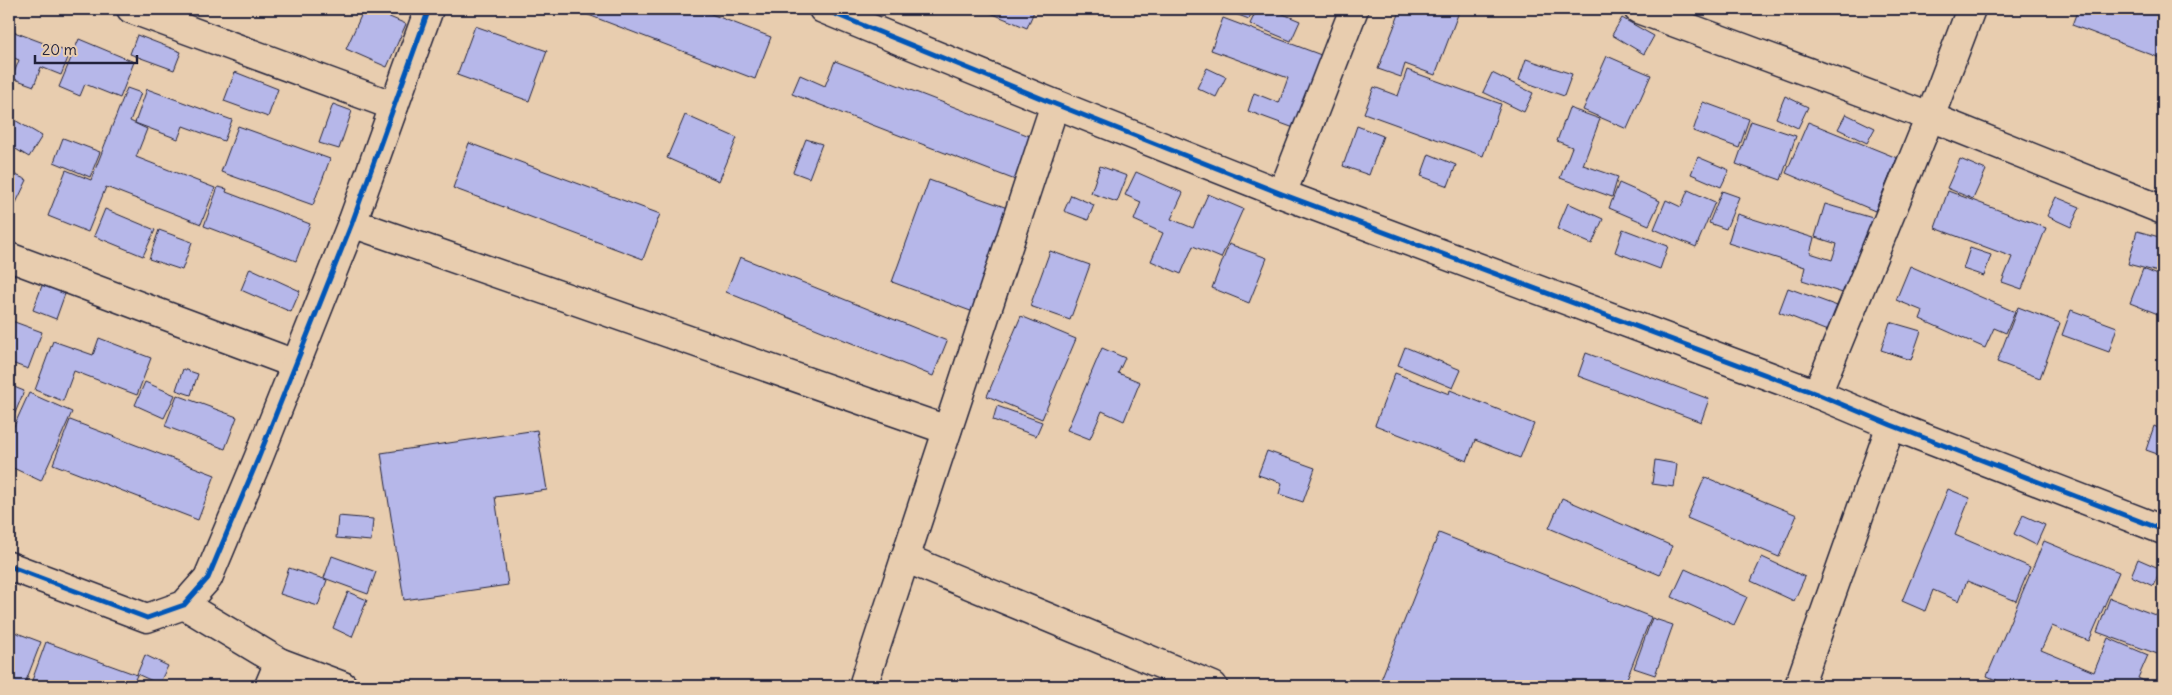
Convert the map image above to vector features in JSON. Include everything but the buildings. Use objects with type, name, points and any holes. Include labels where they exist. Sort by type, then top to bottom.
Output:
[{"type":"street","points":[[131,9],[394,106]]},
{"type":"street","points":[[9,566],[147,618],[184,605],[208,578],[258,460],[352,223],[429,9]]},
{"type":"street","points":[[823,9],[1282,194],[1817,394],[2163,530]]},
{"type":"street","points":[[1282,194],[1354,9]]},
{"type":"street","points":[[1638,9],[1930,117],[2163,210]]},
{"type":"street","points":[[1817,394],[1972,9]]},
{"type":"street","points":[[863,686],[1055,104]]},
{"type":"street","points":[[352,223],[947,430]]},
{"type":"street","points":[[9,257],[295,364]]},
{"type":"street","points":[[1800,686],[1892,425]]},
{"type":"street","points":[[905,558],[1213,686]]},
{"type":"street","points":[[184,605],[274,674],[343,686]]},
{"type":"cycle path","points":[[9,566],[147,618],[184,605],[208,578],[258,459],[352,223],[429,9]]},
{"type":"cycle path","points":[[823,9],[1282,194],[1817,394],[1891,425],[2163,530]]}]
